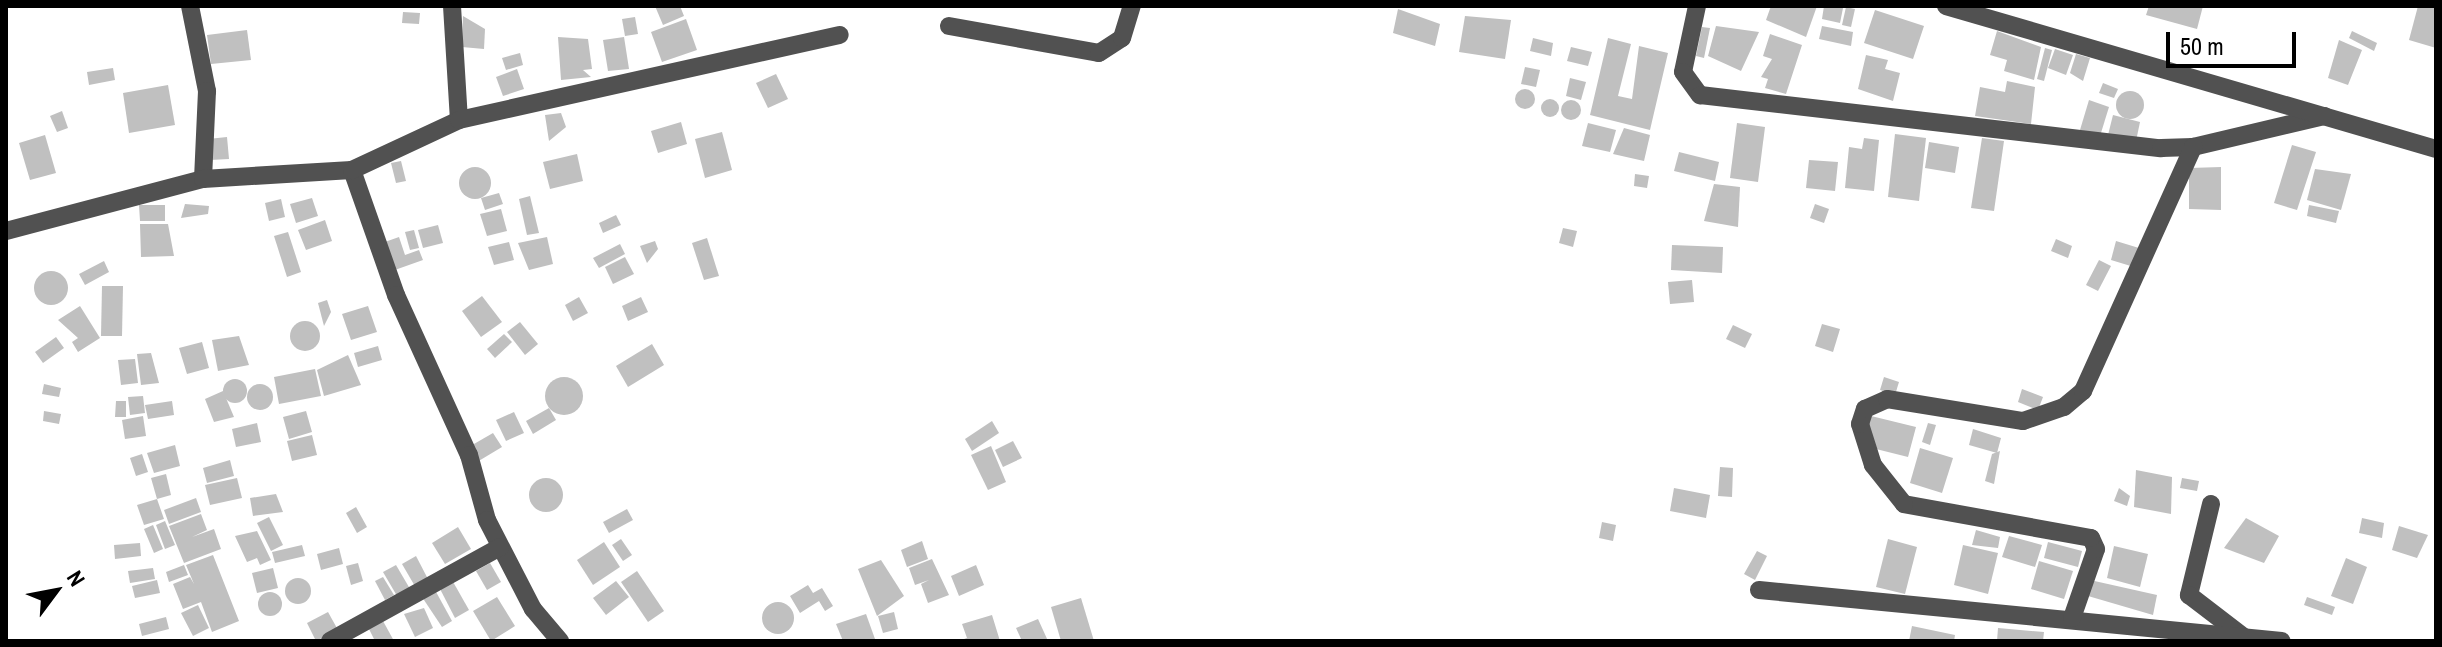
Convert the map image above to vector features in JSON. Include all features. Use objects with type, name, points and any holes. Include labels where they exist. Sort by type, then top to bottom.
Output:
[{"type":"street","points":[[190,6],[207,91],[203,179]]},
{"type":"street","points":[[452,6],[459,120]]},
{"type":"street","points":[[949,26],[1099,53],[1122,38],[1132,6]]},
{"type":"street","points":[[1697,6],[1683,72],[1700,95],[2193,147],[2324,116]]},
{"type":"street","points":[[1946,6],[2436,149]]},
{"type":"street","points":[[6,231],[203,179],[352,170],[459,120],[840,35]]},
{"type":"street","points":[[2072,618],[2096,549],[2091,538],[1904,504],[1873,465],[1860,424],[1865,409],[1887,399],[2023,421],[2064,407],[2083,391],[2193,147]]},
{"type":"street","points":[[352,170],[500,547],[560,641]]},
{"type":"street","points":[[2211,504],[2189,595],[2245,638]]},
{"type":"street","points":[[330,641],[500,547]]},
{"type":"street","points":[[1759,590],[2072,618],[2282,641]]},
{"type":"building","points":[[655,6],[680,6],[684,16],[663,25]]},
{"type":"building","points":[[1771,6],[1817,6],[1806,37],[1766,20]]},
{"type":"building","points":[[1824,6],[1843,8],[1840,23],[1822,19]]},
{"type":"building","points":[[2149,6],[2203,6],[2197,29],[2146,15]]},
{"type":"building","points":[[2418,6],[2436,6],[2436,48],[2409,40]]},
{"type":"building","points":[[1846,7],[1855,9],[1851,27],[1842,25]]},
{"type":"building","points":[[1398,9],[1440,24],[1435,46],[1393,33]]},
{"type":"building","points":[[1875,10],[1924,26],[1913,59],[1864,43]]},
{"type":"building","points":[[403,12],[420,13],[419,24],[402,23]]},
{"type":"building","points":[[463,16],[485,29],[484,49],[462,47]]},
{"type":"building","points":[[1465,16],[1511,20],[1505,59],[1459,52]]},
{"type":"building","points":[[635,17],[638,34],[625,36],[622,19]]},
{"type":"building","points":[[686,19],[697,50],[662,62],[651,32]]},
{"type":"building","points":[[1716,26],[1759,32],[1741,71],[1708,56]]},
{"type":"building","points":[[1822,26],[1853,32],[1851,46],[1819,39]]},
{"type":"building","points":[[1702,27],[1710,28],[1704,58],[1696,56]]},
{"type":"building","points":[[247,30],[251,60],[211,64],[207,35]]},
{"type":"building","points":[[1997,31],[2041,47],[2034,80],[2004,71],[2007,60],[1990,55]]},
{"type":"building","points":[[2352,31],[2377,43],[2374,51],[2349,38]]},
{"type":"building","points":[[1770,34],[1802,45],[1786,94],[1765,88],[1768,79],[1761,77],[1772,59],[1763,56]]},
{"type":"building","points":[[558,37],[588,39],[592,69],[583,70],[591,77],[561,80]]},
{"type":"building","points":[[624,37],[629,69],[608,71],[603,40]]},
{"type":"building","points":[[1533,38],[1553,43],[1551,56],[1530,51]]},
{"type":"building","points":[[1608,38],[1631,44],[1618,96],[1632,99],[1639,46],[1668,53],[1650,130],[1590,115]]},
{"type":"building","points":[[2339,40],[2362,50],[2348,85],[2328,78]]},
{"type":"building","points":[[1571,47],[1592,52],[1588,66],[1567,61]]},
{"type":"building","points":[[2045,48],[2052,50],[2044,81],[2037,79]]},
{"type":"building","points":[[2055,49],[2073,55],[2066,75],[2048,68]]},
{"type":"building","points":[[520,53],[523,65],[506,70],[502,58]]},
{"type":"building","points":[[2076,54],[2090,58],[2083,81],[2070,73]]},
{"type":"building","points":[[1866,55],[1888,60],[1885,69],[1900,73],[1893,101],[1858,89]]},
{"type":"building","points":[[1525,67],[1540,70],[1536,87],[1521,84]]},
{"type":"building","points":[[113,68],[115,80],[89,85],[87,72]]},
{"type":"building","points":[[517,69],[524,89],[503,96],[496,77]]},
{"type":"building","points":[[776,74],[788,99],[768,108],[756,83]]},
{"type":"building","points":[[1570,78],[1586,82],[1581,100],[1566,96]]},
{"type":"building","points":[[2007,81],[2035,87],[2031,124],[1975,116],[1980,87],[2005,92]]},
{"type":"building","points":[[2103,83],[2118,89],[2114,98],[2099,93]]},
{"type":"building","points":[[168,85],[175,125],[129,133],[123,93]]},
{"type":"building","points":[[1525,89],[1532,92],[1535,99],[1532,106],[1525,109],[1518,106],[1515,99],[1518,92]]},
{"type":"building","points":[[2130,91],[2140,95],[2144,105],[2140,115],[2130,119],[2120,115],[2116,105],[2120,95]]},
{"type":"building","points":[[1550,99],[1559,108],[1550,117],[1541,108]]},
{"type":"building","points":[[1571,100],[1578,103],[1581,110],[1578,117],[1571,120],[1564,117],[1561,110],[1564,103]]},
{"type":"building","points":[[2089,100],[2109,107],[2100,136],[2080,130]]},
{"type":"building","points":[[62,111],[68,128],[57,132],[50,116]]},
{"type":"building","points":[[561,113],[566,127],[549,141],[545,115]]},
{"type":"building","points":[[2113,115],[2140,122],[2136,141],[2108,135]]},
{"type":"building","points":[[681,122],[687,144],[658,153],[651,131]]},
{"type":"building","points":[[1588,123],[1616,130],[1610,152],[1582,146]]},
{"type":"building","points":[[1737,123],[1765,127],[1758,182],[1730,178]]},
{"type":"building","points":[[1624,128],[1650,135],[1644,161],[1613,154]]},
{"type":"building","points":[[722,132],[732,170],[705,178],[695,139]]},
{"type":"building","points":[[1895,134],[1926,138],[1919,201],[1888,197]]},
{"type":"building","points":[[45,135],[56,173],[30,180],[19,143]]},
{"type":"building","points":[[227,137],[229,159],[210,160],[208,139]]},
{"type":"building","points":[[1864,138],[1879,140],[1874,191],[1845,188],[1849,147],[1862,149]]},
{"type":"building","points":[[1982,138],[2004,141],[1994,211],[1971,208]]},
{"type":"building","points":[[1929,142],[1959,147],[1955,173],[1925,168]]},
{"type":"building","points":[[2292,145],[2316,152],[2297,210],[2274,203]]},
{"type":"building","points":[[1679,152],[1719,162],[1715,181],[1674,171]]},
{"type":"building","points":[[577,154],[583,181],[550,189],[543,162]]},
{"type":"building","points":[[1809,160],[1838,162],[1835,191],[1806,188]]},
{"type":"building","points":[[401,161],[406,181],[396,183],[391,163]]},
{"type":"building","points":[[475,167],[486,172],[491,183],[486,194],[475,199],[464,194],[459,183],[464,172]]},
{"type":"building","points":[[2221,167],[2221,210],[2189,209],[2189,168]]},
{"type":"building","points":[[2315,169],[2351,174],[2341,210],[2307,200]]},
{"type":"building","points":[[1635,174],[1649,176],[1647,188],[1634,186]]},
{"type":"building","points":[[1714,184],[1740,187],[1738,227],[1704,221]]},
{"type":"building","points":[[499,193],[503,204],[485,210],[481,198]]},
{"type":"building","points":[[530,196],[539,233],[527,235],[519,199]]},
{"type":"building","points":[[312,198],[318,216],[296,223],[290,204]]},
{"type":"building","points":[[281,199],[285,217],[269,221],[265,203]]},
{"type":"building","points":[[185,204],[209,206],[208,214],[181,218]]},
{"type":"building","points":[[1815,204],[1829,209],[1824,223],[1810,218]]},
{"type":"building","points":[[139,205],[165,205],[165,221],[140,221]]},
{"type":"building","points":[[2309,205],[2339,211],[2336,223],[2307,216]]},
{"type":"building","points":[[501,209],[507,231],[487,236],[480,214]]},
{"type":"building","points":[[616,215],[621,225],[603,233],[599,223]]},
{"type":"building","points":[[325,220],[332,241],[306,250],[298,230]]},
{"type":"building","points":[[140,224],[168,224],[174,256],[141,257]]},
{"type":"building","points":[[438,225],[443,243],[423,248],[418,230]]},
{"type":"building","points":[[1563,228],[1577,231],[1573,247],[1559,243]]},
{"type":"building","points":[[414,230],[419,248],[410,250],[405,232]]},
{"type":"building","points":[[288,232],[301,272],[287,277],[274,236]]},
{"type":"building","points":[[399,237],[405,255],[419,250],[423,260],[392,271],[382,243]]},
{"type":"building","points":[[547,237],[553,264],[529,270],[518,243]]},
{"type":"building","points":[[707,238],[719,276],[704,280],[692,243]]},
{"type":"building","points":[[2056,239],[2072,246],[2068,258],[2051,251]]},
{"type":"building","points":[[655,241],[658,249],[647,263],[640,246]]},
{"type":"building","points":[[2116,241],[2139,248],[2134,267],[2111,260]]},
{"type":"building","points":[[509,242],[514,260],[494,265],[488,247]]},
{"type":"building","points":[[620,244],[625,254],[599,268],[593,258]]},
{"type":"building","points":[[1672,245],[1723,247],[1722,273],[1671,270]]},
{"type":"building","points":[[625,257],[634,274],[613,284],[605,267]]},
{"type":"building","points":[[2099,260],[2111,266],[2098,291],[2086,285]]},
{"type":"building","points":[[104,261],[109,272],[85,285],[79,274]]},
{"type":"building","points":[[51,271],[63,276],[68,288],[63,300],[51,305],[39,300],[34,288],[39,276]]},
{"type":"building","points":[[1692,280],[1694,302],[1670,304],[1668,282]]},
{"type":"building","points":[[102,286],[123,286],[122,336],[101,336]]},
{"type":"building","points":[[482,296],[502,322],[481,337],[462,311]]},
{"type":"building","points":[[579,297],[588,313],[573,321],[565,305]]},
{"type":"building","points":[[641,297],[648,312],[628,321],[622,306]]},
{"type":"building","points":[[327,300],[331,312],[324,326],[318,303]]},
{"type":"building","points":[[80,306],[100,338],[78,352],[72,342],[78,338],[58,320]]},
{"type":"building","points":[[368,306],[377,332],[351,340],[342,314]]},
{"type":"building","points":[[305,321],[316,325],[320,336],[316,347],[305,351],[294,347],[290,336],[294,325]]},
{"type":"building","points":[[520,322],[538,344],[525,355],[507,332]]},
{"type":"building","points":[[1822,324],[1840,329],[1833,352],[1815,346]]},
{"type":"building","points":[[1733,325],[1752,334],[1745,348],[1726,339]]},
{"type":"building","points":[[504,334],[512,342],[495,358],[487,349]]},
{"type":"building","points":[[239,336],[249,365],[218,371],[212,340]]},
{"type":"building","points":[[56,337],[64,348],[43,363],[35,352]]},
{"type":"building","points":[[202,342],[209,368],[187,374],[179,348]]},
{"type":"building","points":[[652,344],[664,365],[628,387],[616,366]]},
{"type":"building","points":[[378,346],[382,360],[358,367],[354,353]]},
{"type":"building","points":[[151,353],[159,383],[141,385],[137,354]]},
{"type":"building","points":[[348,355],[361,385],[324,396],[317,370]]},
{"type":"building","points":[[135,359],[138,383],[121,385],[118,360]]},
{"type":"building","points":[[315,369],[321,396],[279,404],[274,377]]},
{"type":"building","points":[[564,377],[578,382],[583,396],[578,410],[564,415],[550,410],[545,396],[550,382]]},
{"type":"building","points":[[1884,377],[1899,382],[1895,395],[1880,390]]},
{"type":"building","points":[[235,379],[246,386],[247,391],[240,402],[235,403],[224,396],[223,391],[230,380]]},
{"type":"building","points":[[44,384],[61,388],[59,397],[42,394]]},
{"type":"building","points":[[260,384],[269,388],[273,397],[269,406],[260,410],[251,406],[247,397],[251,388]]},
{"type":"building","points":[[2022,389],[2043,397],[2038,410],[2018,402]]},
{"type":"building","points":[[223,391],[234,417],[214,422],[205,399]]},
{"type":"building","points":[[143,396],[145,413],[130,415],[128,397]]},
{"type":"building","points":[[116,401],[126,401],[126,417],[115,417]]},
{"type":"building","points":[[172,401],[174,415],[148,419],[145,405]]},
{"type":"building","points":[[549,408],[556,420],[533,434],[526,421]]},
{"type":"building","points":[[44,411],[61,414],[59,424],[43,421]]},
{"type":"building","points":[[306,411],[312,432],[289,439],[283,417]]},
{"type":"building","points":[[514,412],[524,433],[506,441],[496,420]]},
{"type":"building","points":[[1867,415],[1916,427],[1908,457],[1860,445]]},
{"type":"building","points":[[143,416],[146,436],[125,439],[122,420]]},
{"type":"building","points":[[992,421],[999,433],[972,451],[965,439]]},
{"type":"building","points":[[257,423],[261,442],[236,447],[232,429]]},
{"type":"building","points":[[1928,423],[1936,425],[1930,445],[1922,442]]},
{"type":"building","points":[[1973,429],[2001,438],[1997,453],[1969,445]]},
{"type":"building","points":[[493,433],[502,447],[477,462],[467,448]]},
{"type":"building","points":[[312,435],[317,455],[292,461],[287,441]]},
{"type":"building","points":[[1013,441],[1022,458],[1003,467],[995,450]]},
{"type":"building","points":[[175,445],[180,466],[154,473],[147,453]]},
{"type":"building","points":[[991,446],[1006,482],[988,490],[971,455]]},
{"type":"building","points":[[1920,448],[1953,458],[1942,493],[1910,483]]},
{"type":"building","points":[[2000,451],[1994,484],[1985,481],[1992,454]]},
{"type":"building","points":[[142,454],[148,472],[136,476],[130,458]]},
{"type":"building","points":[[230,460],[234,476],[207,483],[203,468]]},
{"type":"building","points":[[1720,467],[1733,468],[1732,497],[1718,496]]},
{"type":"building","points":[[2136,470],[2172,477],[2171,514],[2134,507]]},
{"type":"building","points":[[166,474],[171,495],[157,499],[151,478]]},
{"type":"building","points":[[237,478],[242,498],[210,505],[205,485]]},
{"type":"building","points":[[546,478],[558,483],[563,495],[558,507],[546,512],[534,507],[529,495],[534,483]]},
{"type":"building","points":[[2182,478],[2199,481],[2197,491],[2180,488]]},
{"type":"building","points":[[1674,488],[1710,495],[1706,518],[1670,511]]},
{"type":"building","points":[[2119,488],[2130,496],[2127,506],[2114,501]]},
{"type":"building","points":[[276,494],[283,512],[253,516],[250,498]]},
{"type":"building","points":[[196,498],[201,512],[169,524],[164,510]]},
{"type":"building","points":[[157,499],[164,519],[144,525],[137,505]]},
{"type":"building","points":[[356,507],[367,527],[357,533],[346,513]]},
{"type":"building","points":[[627,509],[633,520],[609,533],[603,522]]},
{"type":"building","points":[[201,514],[207,530],[192,537],[214,529],[221,549],[184,563],[169,526]]},
{"type":"building","points":[[269,517],[283,545],[271,551],[257,523]]},
{"type":"building","points":[[2246,518],[2279,536],[2264,563],[2224,548]]},
{"type":"building","points":[[2362,518],[2384,523],[2382,538],[2359,533]]},
{"type":"building","points":[[165,521],[175,545],[165,549],[156,525]]},
{"type":"building","points":[[1602,522],[1616,525],[1613,541],[1599,538]]},
{"type":"building","points":[[153,525],[163,549],[154,553],[144,529]]},
{"type":"building","points":[[2399,526],[2428,535],[2417,558],[2392,550]]},
{"type":"building","points":[[458,527],[471,549],[445,564],[432,543]]},
{"type":"building","points":[[1976,530],[2000,537],[1998,548],[1972,545]]},
{"type":"building","points":[[257,531],[271,560],[260,565],[257,558],[247,562],[235,536]]},
{"type":"building","points":[[2009,536],[2042,545],[2035,567],[2002,557]]},
{"type":"building","points":[[621,539],[632,555],[623,561],[612,545]]},
{"type":"building","points":[[1888,539],[1917,547],[1905,594],[1876,587]]},
{"type":"building","points":[[922,541],[928,559],[907,567],[901,550]]},
{"type":"building","points":[[604,542],[620,567],[593,585],[577,560]]},
{"type":"building","points":[[2048,542],[2082,551],[2078,567],[2044,558]]},
{"type":"building","points":[[140,543],[141,556],[115,559],[114,545]]},
{"type":"building","points":[[302,545],[305,556],[275,563],[272,552]]},
{"type":"building","points":[[1963,545],[1998,553],[1988,594],[1954,585]]},
{"type":"building","points":[[2114,546],[2148,554],[2140,587],[2107,578]]},
{"type":"building","points":[[339,548],[343,564],[321,570],[317,554]]},
{"type":"building","points":[[1757,551],[1767,556],[1755,580],[1744,574]]},
{"type":"building","points":[[213,555],[239,621],[212,632],[201,602],[183,609],[173,584],[190,577],[194,584],[186,565]]},
{"type":"building","points":[[416,556],[429,581],[416,588],[402,564]]},
{"type":"building","points":[[2346,558],[2367,567],[2353,604],[2331,596]]},
{"type":"building","points":[[932,559],[949,595],[928,603],[921,584],[929,580],[915,585],[909,568]]},
{"type":"building","points":[[881,560],[904,596],[877,616],[858,569]]},
{"type":"building","points":[[2039,561],[2073,571],[2064,599],[2031,589]]},
{"type":"building","points":[[358,563],[363,581],[351,585],[346,566]]},
{"type":"building","points":[[490,563],[501,582],[487,590],[476,571]]},
{"type":"building","points":[[184,565],[188,575],[169,582],[166,572]]},
{"type":"building","points":[[396,565],[413,594],[400,601],[383,572]]},
{"type":"building","points":[[976,565],[984,585],[959,596],[951,576]]},
{"type":"building","points":[[153,568],[155,579],[130,583],[128,571]]},
{"type":"building","points":[[273,568],[278,588],[257,593],[252,573]]},
{"type":"building","points":[[637,571],[664,611],[648,622],[621,582]]},
{"type":"building","points":[[383,577],[394,595],[385,600],[375,581]]},
{"type":"building","points":[[298,578],[307,582],[311,591],[307,600],[298,604],[289,600],[285,591],[289,582]]},
{"type":"building","points":[[157,580],[160,593],[135,598],[132,586]]},
{"type":"building","points":[[452,580],[469,610],[455,618],[439,587]]},
{"type":"building","points":[[2090,580],[2157,595],[2153,615],[2088,596]]},
{"type":"building","points":[[616,581],[629,597],[606,615],[593,598]]},
{"type":"building","points":[[808,585],[813,593],[822,588],[833,606],[825,611],[819,601],[800,613],[790,596]]},
{"type":"building","points":[[435,590],[452,621],[442,627],[422,597]]},
{"type":"building","points":[[270,592],[281,599],[282,604],[275,615],[270,616],[259,609],[258,604],[265,593]]},
{"type":"building","points":[[497,597],[515,626],[491,641],[473,611]]},
{"type":"building","points":[[2307,597],[2335,607],[2332,615],[2304,605]]},
{"type":"building","points":[[1081,598],[1094,641],[1061,641],[1051,607]]},
{"type":"building","points":[[778,602],[789,607],[794,618],[789,629],[778,634],[767,629],[762,618],[767,607]]},
{"type":"building","points":[[198,605],[209,628],[193,636],[181,613]]},
{"type":"building","points":[[424,608],[433,628],[415,637],[404,614]]},
{"type":"building","points":[[328,612],[338,630],[316,641],[307,623]]},
{"type":"building","points":[[894,612],[898,629],[883,633],[878,616]]},
{"type":"building","points":[[866,614],[875,639],[843,641],[836,624]]},
{"type":"building","points":[[992,615],[1000,641],[958,641],[967,638],[962,624]]},
{"type":"building","points":[[166,617],[169,629],[142,636],[139,624]]},
{"type":"building","points":[[1038,619],[1048,641],[1022,641],[1016,628]]},
{"type":"building","points":[[383,621],[394,641],[375,641],[369,629]]},
{"type":"building","points":[[1912,626],[1955,635],[1954,641],[1909,641]]},
{"type":"building","points":[[1998,628],[2044,632],[2043,641],[1997,641]]}]
